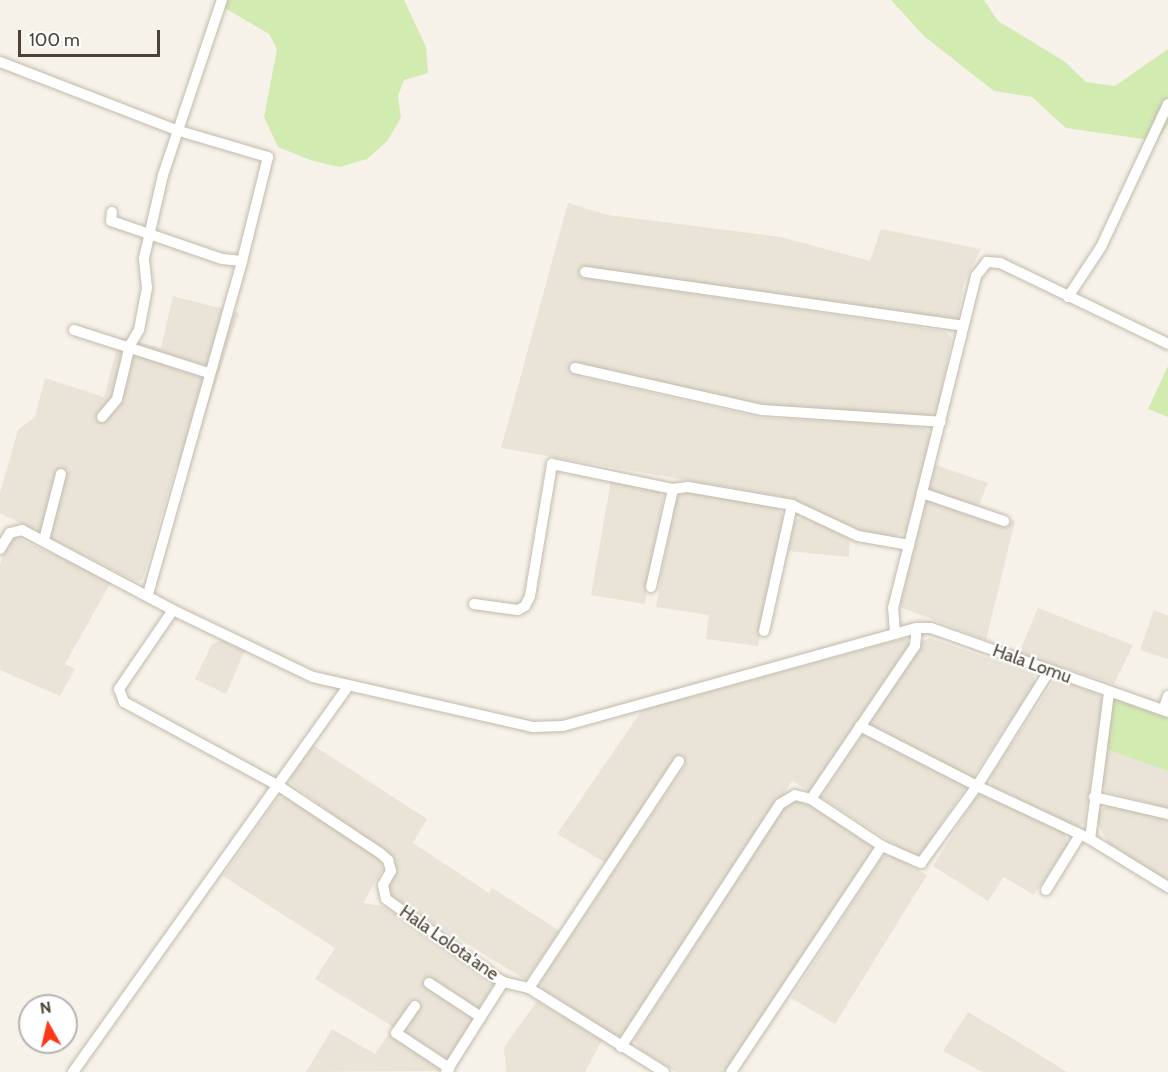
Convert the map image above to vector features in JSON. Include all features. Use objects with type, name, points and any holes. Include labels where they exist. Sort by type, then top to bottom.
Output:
[{"type":"street","points":[[102,417],[117,399],[130,345],[144,314],[147,288],[144,258],[176,130],[222,0]]},
{"type":"street","points":[[0,62],[176,130],[268,157],[242,261],[148,594]]},
{"type":"street","points":[[1068,297],[1101,247],[1168,104]]},
{"type":"street","points":[[112,212],[111,221],[152,233],[222,259],[242,261]]},
{"type":"street","points":[[895,634],[894,608],[963,326],[976,276],[987,262],[1000,263],[1168,344]]},
{"type":"street","points":[[585,272],[963,326]]},
{"type":"street","points":[[74,330],[130,345],[209,373]]},
{"type":"street","points":[[575,368],[762,410],[941,422]]},
{"type":"street","points":[[474,604],[518,610],[525,606],[530,596],[552,464],[673,489],[688,487],[792,505],[858,536],[909,545]]},
{"type":"street","points":[[44,540],[61,474]]},
{"type":"street","points":[[651,587],[673,489]]},
{"type":"street","points":[[922,492],[1004,521]]},
{"type":"street","points":[[765,631],[792,505]]},
{"type":"street","name":"Hala Lomu","points":[[0,549],[10,533],[22,530],[148,594],[173,610],[313,677],[348,687],[533,727],[563,726],[917,628],[931,628],[1166,711]]},
{"type":"street","points":[[173,610],[119,689],[124,702],[279,786]]},
{"type":"street","points":[[811,799],[915,646],[917,628]]},
{"type":"street","points":[[621,1047],[780,804],[795,795],[811,799],[882,846],[921,863],[977,786],[1048,671]]},
{"type":"street","points":[[73,1072],[348,687]]},
{"type":"street","points":[[1046,890],[1085,837],[1094,797],[1109,692]]},
{"type":"street","points":[[1166,711],[1168,696]]},
{"type":"street","points":[[860,726],[977,786],[1085,837],[1168,887]]},
{"type":"street","points":[[529,988],[679,761]]},
{"type":"street","name":"Hala Lolota'ane","points":[[279,786],[388,860],[391,871],[382,893],[386,900],[503,982],[529,988],[664,1072]]},
{"type":"street","points":[[1094,797],[1168,814]]},
{"type":"street","points":[[731,1072],[882,846]]},
{"type":"street","points":[[416,1006],[396,1033],[447,1070],[503,982]]},
{"type":"street","points":[[429,983],[482,1017]]},
{"type":"shaded area","points":[[568,203],[608,215],[781,237],[870,261],[881,229],[981,249],[964,283],[958,317],[951,322],[591,270],[586,278],[944,331],[952,338],[938,408],[928,417],[771,406],[583,368],[581,377],[762,418],[887,423],[925,428],[933,437],[906,531],[893,538],[854,530],[782,497],[501,448]]},
{"type":"shaded area","points":[[173,296],[239,313],[187,469],[176,466],[143,579],[138,582],[0,513],[0,493],[18,430],[35,417],[45,378],[104,397],[120,337],[161,348]]},
{"type":"shaded area","points":[[935,465],[988,483],[978,507],[1015,521],[986,640],[900,607]]},
{"type":"shaded area","points":[[611,480],[656,486],[663,498],[645,604],[591,595]]},
{"type":"shaded area","points":[[686,492],[778,507],[784,518],[758,646],[706,639],[709,615],[656,607],[675,499]]},
{"type":"shaded area","points":[[803,516],[850,539],[849,557],[788,551],[794,522]]},
{"type":"shaded area","points":[[15,537],[108,579],[110,584],[65,664],[75,669],[60,696],[0,670],[0,564],[7,543]]},
{"type":"shaded area","points":[[1038,608],[1133,645],[1114,684],[1019,653]]},
{"type":"shaded area","points":[[1154,610],[1168,616],[1168,659],[1140,650]]},
{"type":"shaded area","points":[[905,638],[910,645],[810,791],[792,781],[625,1035],[617,1037],[543,990],[540,982],[686,764],[675,757],[606,863],[557,834],[642,710]]},
{"type":"shaded area","points":[[930,638],[1034,674],[1035,684],[920,856],[914,857],[821,797],[923,641]]},
{"type":"shaded area","points":[[223,640],[245,650],[226,694],[195,679],[212,644]]},
{"type":"shaded area","points":[[1059,679],[1098,694],[1104,701],[1084,823],[1077,828],[992,786],[990,777],[1053,682]]},
{"type":"shaded area","points":[[313,745],[427,819],[413,843],[489,893],[492,888],[560,931],[526,980],[386,894],[396,862],[291,783],[290,778]]},
{"type":"shaded area","points":[[1103,748],[1168,770],[1168,808],[1107,792],[1100,784]]},
{"type":"shaded area","points":[[985,795],[1064,832],[1068,844],[1034,895],[1004,877],[988,901],[933,866],[976,797]]},
{"type":"shaded area","points":[[287,797],[379,858],[382,870],[363,903],[382,906],[494,971],[495,983],[451,1057],[444,1058],[315,979],[335,948],[223,876],[278,798]]},
{"type":"shaded area","points":[[797,799],[871,842],[872,850],[726,1072],[676,1072],[639,1049],[634,1040],[784,807]]},
{"type":"shaded area","points":[[1112,805],[1168,820],[1168,881],[1108,843],[1096,821],[1098,810]]},
{"type":"shaded area","points":[[891,855],[927,875],[835,1024],[791,998],[882,857]]},
{"type":"shaded area","points":[[537,1001],[602,1040],[585,1072],[506,1072],[504,1047]]},
{"type":"shaded area","points":[[968,1012],[1067,1072],[982,1072],[943,1051]]},
{"type":"shaded area","points":[[332,1029],[375,1054],[389,1034],[438,1065],[441,1071],[306,1072]]},
{"type":"green space","points":[[225,0],[404,0],[426,47],[428,73],[404,80],[398,96],[401,118],[387,141],[367,159],[340,167],[313,161],[278,147],[264,117],[277,49],[269,34],[223,7]]},
{"type":"green space","points":[[891,0],[984,0],[998,21],[1064,61],[1086,82],[1115,86],[1168,49],[1168,124],[1157,141],[1066,128],[1032,97],[994,91],[925,37]]},
{"type":"green space","points":[[1168,366],[1168,417],[1148,409]]},
{"type":"green space","points":[[1111,697],[1168,714],[1168,771],[1103,748]]}]
